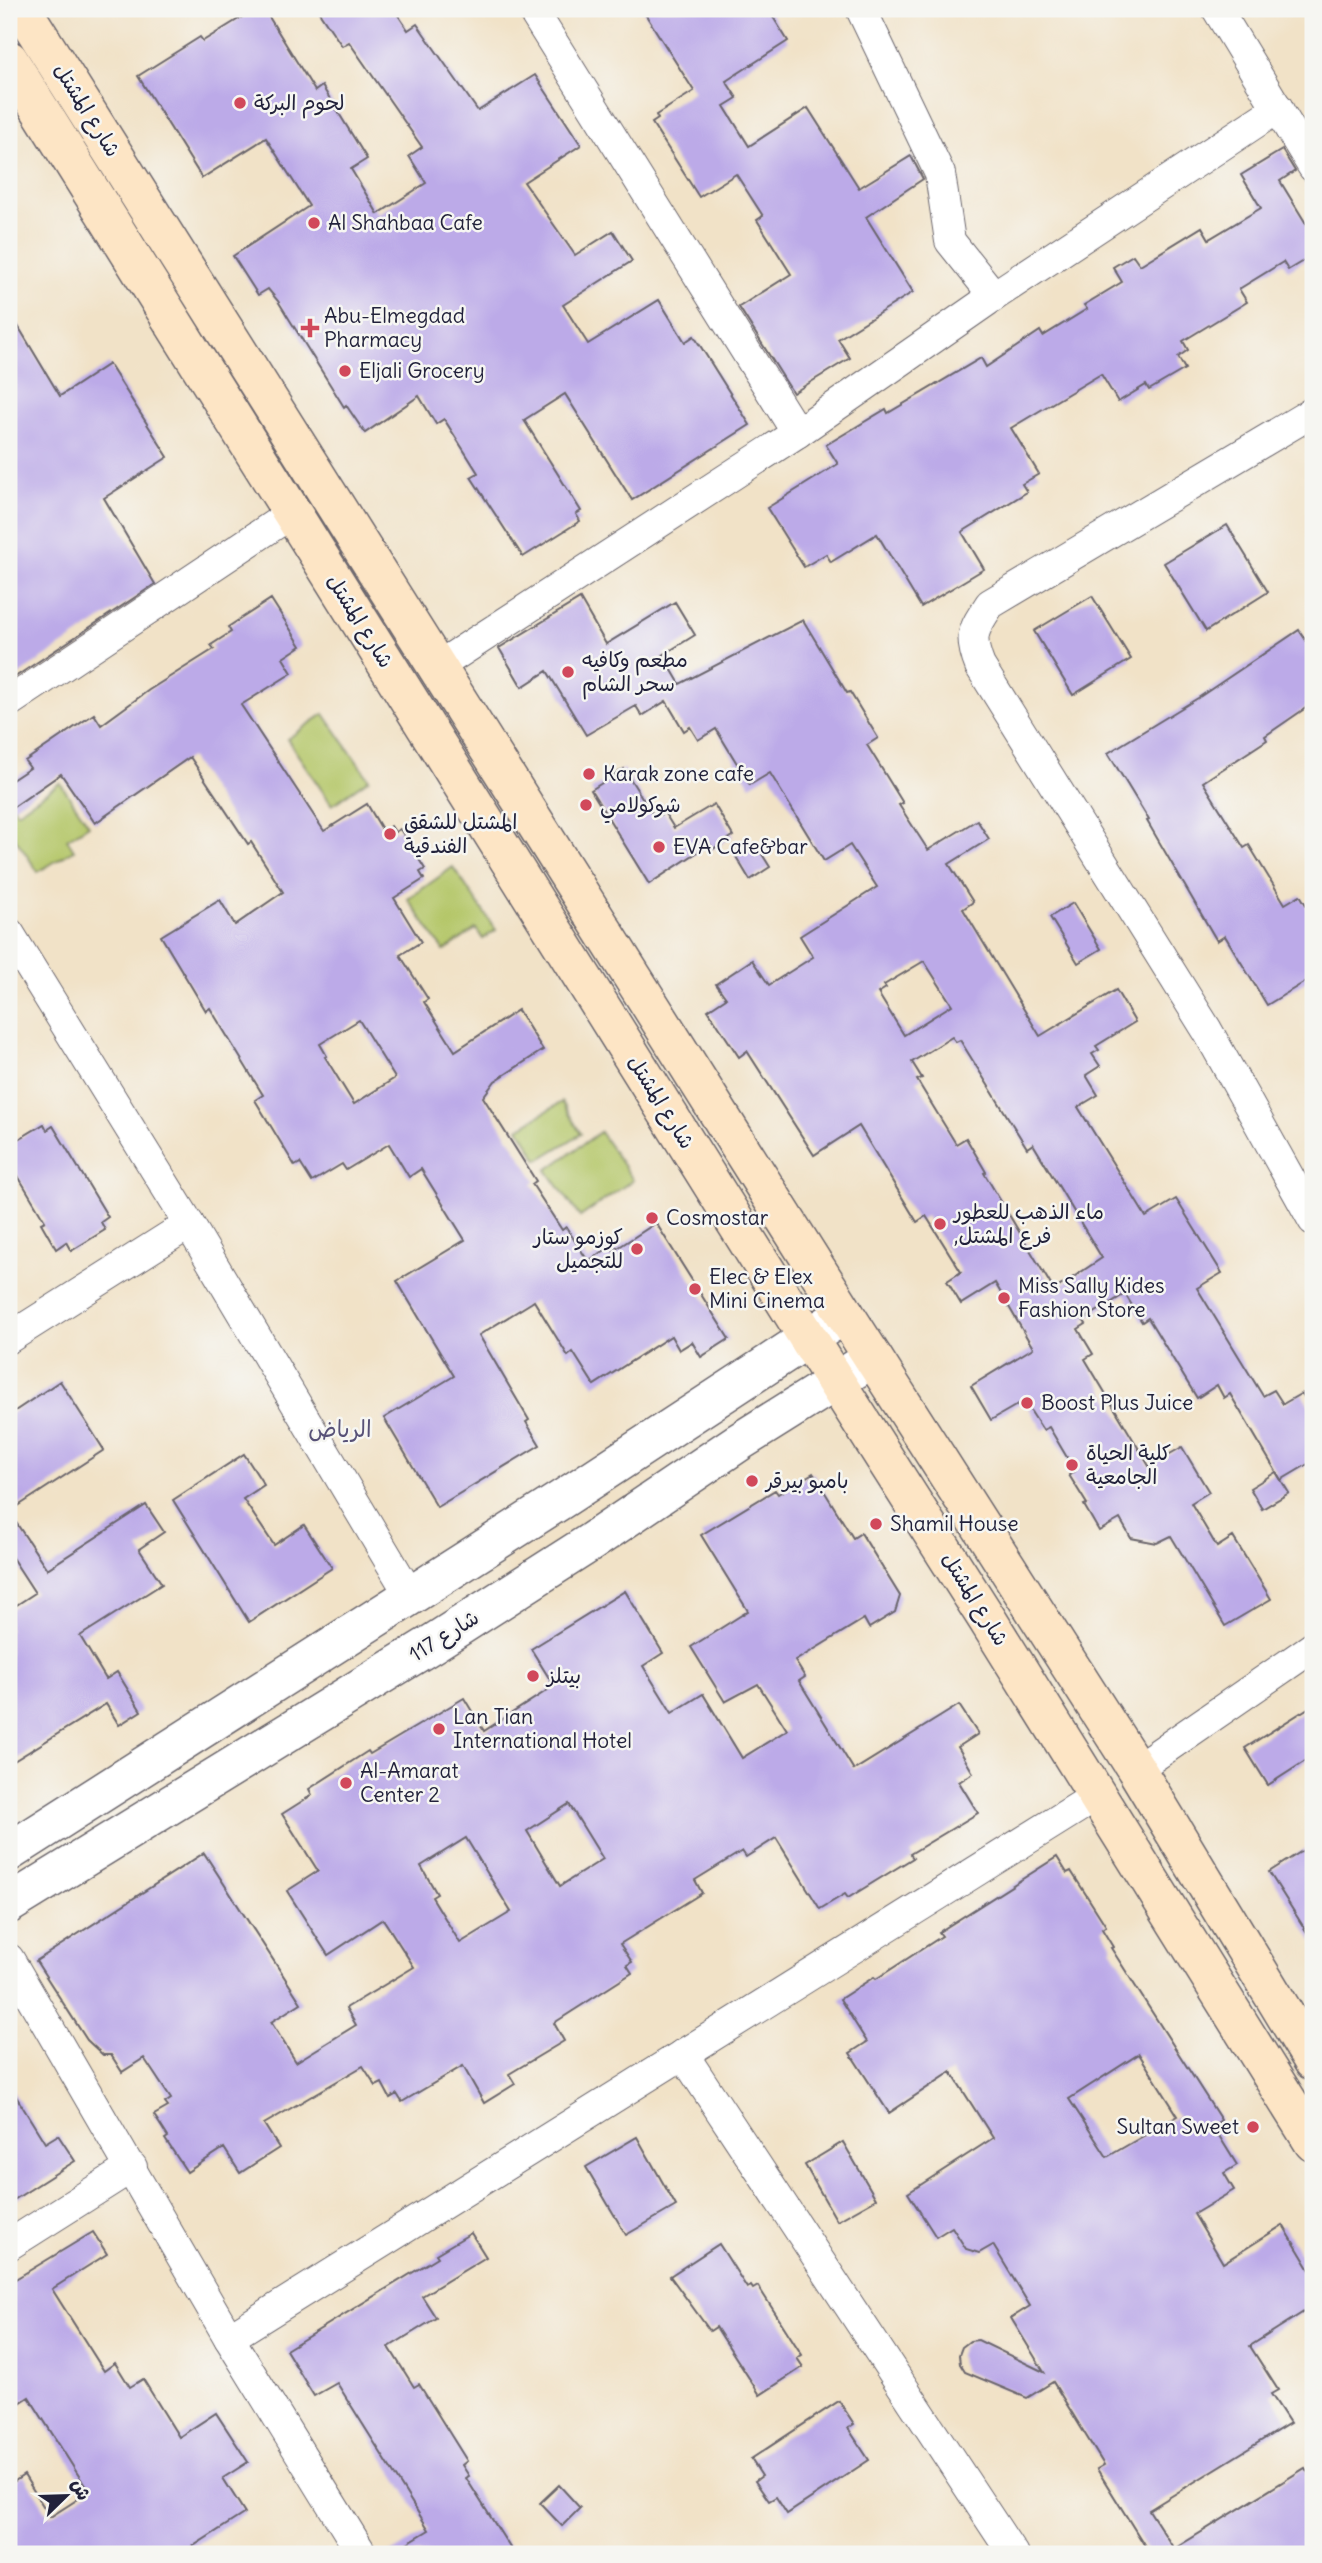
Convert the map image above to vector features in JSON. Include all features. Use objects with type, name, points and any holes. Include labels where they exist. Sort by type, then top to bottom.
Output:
[{"type":"main road","name":"شارع المشتل","points":[[22,9],[845,1314],[1136,1769],[1313,2060]]},
{"type":"main road","name":"شارع المشتل","points":[[9,60],[1313,2142]]},
{"type":"street","points":[[532,9],[797,433]]},
{"type":"street","points":[[862,9],[940,174],[950,241],[993,296]]},
{"type":"street","points":[[1217,9],[1313,167]]},
{"type":"street","points":[[437,667],[797,433],[993,296],[1278,108]]},
{"type":"street","points":[[1313,412],[990,604],[976,626],[972,646],[979,666],[1207,1030],[1313,1220]]},
{"type":"street","points":[[9,702],[292,513]]},
{"type":"street","points":[[9,933],[188,1224],[411,1597]]},
{"type":"street","points":[[9,1338],[188,1224]]},
{"type":"street","points":[[9,1852],[411,1597],[845,1314]]},
{"type":"street","name":"شارع 117","points":[[9,1905],[435,1642],[873,1358]]},
{"type":"street","points":[[713,1400],[740,1442]]},
{"type":"street","points":[[1136,1769],[1313,1647]]},
{"type":"street","points":[[229,2338],[1098,1796]]},
{"type":"street","points":[[53,1824],[77,1861]]},
{"type":"street","points":[[9,1959],[229,2338],[362,2554]]},
{"type":"street","points":[[683,2054],[1013,2554]]},
{"type":"street","points":[[9,2245],[132,2167]]},
{"type":"green space","points":[[324,714],[369,779],[332,805],[287,739]]},
{"type":"green space","points":[[60,783],[89,825],[67,839],[74,850],[38,872],[9,829],[9,800],[17,812]]},
{"type":"green space","points":[[453,867],[496,930],[483,939],[476,929],[444,951],[408,899]]},
{"type":"green space","points":[[562,1102],[581,1134],[538,1160],[519,1128]]},
{"type":"green space","points":[[600,1132],[633,1180],[580,1217],[547,1170]]},
{"type":"building","points":[[255,9],[264,9],[315,91],[322,86],[367,159],[351,169],[378,214],[426,183],[409,156],[422,147],[349,42],[342,46],[317,9],[394,9],[408,30],[417,24],[478,111],[535,75],[581,145],[524,182],[575,255],[613,231],[632,261],[563,305],[588,344],[659,300],[685,342],[694,336],[750,425],[632,500],[565,394],[524,420],[581,511],[576,514],[580,521],[523,557],[471,477],[478,473],[444,419],[436,424],[419,396],[365,433],[346,405],[344,407],[278,301],[268,289],[258,295],[233,256],[309,206],[266,138],[202,178],[138,76],[200,37],[203,41]]},
{"type":"building","points":[[642,9],[768,9],[788,41],[726,81],[737,98],[724,106],[749,146],[808,108],[859,188],[911,156],[923,179],[866,217],[913,292],[838,339],[850,358],[793,393],[739,307],[791,274],[757,220],[763,216],[736,174],[699,197],[652,123],[658,119],[656,115],[694,91]]},
{"type":"building","points":[[1282,150],[1295,171],[1280,181],[1313,235],[1313,255],[1288,270],[1283,262],[1239,289],[1247,302],[1183,341],[1188,350],[1178,357],[1185,369],[1149,390],[1146,385],[1118,402],[1101,374],[1011,428],[1039,474],[1022,484],[1027,492],[962,532],[984,569],[921,607],[877,534],[831,562],[826,554],[804,567],[767,508],[838,464],[826,445],[886,409],[888,413],[981,358],[986,367],[1040,331],[1043,336],[1087,309],[1084,305],[1122,282],[1113,267],[1133,255],[1140,265],[1202,227],[1209,239],[1261,208],[1241,175]]},
{"type":"building","points":[[9,311],[60,396],[109,364],[168,457],[104,498],[155,584],[9,681]]},
{"type":"building","points":[[1227,525],[1268,592],[1206,631],[1164,563]]},
{"type":"building","points":[[1092,596],[1131,659],[1073,695],[1034,631]]},
{"type":"building","points":[[271,599],[301,646],[283,658],[292,673],[241,705],[324,831],[367,804],[383,831],[391,826],[395,832],[400,829],[425,869],[420,872],[424,879],[394,898],[421,942],[400,955],[428,999],[424,1002],[455,1051],[518,1010],[543,1050],[495,1081],[483,1097],[536,1181],[532,1184],[562,1230],[566,1227],[588,1261],[610,1247],[613,1251],[656,1223],[729,1339],[701,1357],[692,1342],[679,1350],[671,1336],[594,1385],[573,1352],[568,1356],[534,1301],[479,1335],[529,1420],[526,1422],[540,1445],[437,1507],[384,1418],[454,1376],[397,1281],[465,1240],[421,1169],[409,1177],[389,1144],[346,1170],[342,1164],[312,1182],[300,1163],[295,1166],[255,1100],[263,1095],[210,1008],[206,1011],[161,936],[220,900],[235,925],[283,892],[190,757],[95,823],[61,774],[9,810],[9,782],[30,768],[25,761],[94,714],[101,725],[149,690],[214,649],[211,645],[231,632],[228,627]],"holes":[[[359,1020],[395,1078],[354,1104],[320,1044]]]},
{"type":"building","points":[[580,599],[606,644],[675,602],[695,635],[663,655],[680,684],[803,620],[878,738],[867,745],[903,803],[899,805],[928,850],[977,820],[989,839],[949,864],[973,902],[963,909],[1040,1036],[1116,990],[1135,1022],[1096,1046],[1099,1050],[1092,1054],[1100,1066],[1086,1075],[1098,1095],[1078,1107],[1146,1217],[1176,1199],[1222,1273],[1197,1288],[1263,1396],[1274,1390],[1283,1404],[1302,1393],[1313,1412],[1313,1461],[1281,1480],[1230,1394],[1224,1398],[1217,1385],[1197,1398],[1148,1318],[1142,1322],[1125,1294],[1083,1320],[1086,1324],[1078,1329],[1093,1354],[1085,1359],[1149,1466],[1182,1447],[1209,1492],[1191,1503],[1217,1547],[1233,1537],[1271,1599],[1225,1626],[1171,1536],[1157,1543],[1131,1538],[1120,1519],[1099,1531],[1084,1505],[1087,1504],[1069,1475],[1075,1471],[1049,1427],[1043,1430],[1024,1401],[991,1420],[971,1386],[1033,1348],[995,1283],[961,1304],[947,1281],[961,1272],[926,1216],[917,1222],[859,1126],[814,1155],[747,1051],[739,1057],[708,1010],[726,998],[716,984],[752,960],[769,985],[813,957],[800,936],[877,887],[850,845],[824,861],[770,773],[750,785],[716,729],[698,740],[690,727],[684,731],[666,701],[642,716],[636,706],[586,735],[547,671],[522,687],[499,648]],"holes":[[[924,961],[952,1005],[904,1035],[878,993],[886,988],[884,985]],[[952,1037],[956,1042],[960,1040],[1027,1148],[1033,1144],[1102,1258],[1054,1290],[966,1138],[956,1144],[917,1080],[922,1078],[912,1062]]]},
{"type":"building","points":[[1299,630],[1313,651],[1313,703],[1265,736],[1267,740],[1203,782],[1244,848],[1249,845],[1285,904],[1300,895],[1313,916],[1313,977],[1267,1005],[1225,936],[1217,941],[1108,753],[1198,698]]},
{"type":"building","points":[[624,769],[655,818],[664,812],[674,828],[714,804],[733,836],[713,849],[710,844],[649,884],[591,790]]},
{"type":"building","points":[[755,843],[770,867],[750,880],[735,855]]},
{"type":"building","points":[[1073,903],[1101,949],[1078,963],[1050,917]]},
{"type":"building","points":[[44,1124],[47,1130],[53,1126],[108,1217],[101,1222],[105,1230],[71,1251],[66,1242],[56,1249],[41,1223],[45,1221],[9,1161],[9,1145]]},
{"type":"building","points":[[60,1381],[104,1450],[9,1512],[9,1415]]},
{"type":"building","points":[[244,1454],[264,1485],[243,1499],[274,1545],[304,1525],[332,1568],[249,1622],[173,1500]]},
{"type":"building","points":[[1276,1472],[1289,1493],[1262,1509],[1250,1488]]},
{"type":"building","points":[[813,1473],[853,1538],[861,1533],[900,1596],[895,1612],[869,1628],[864,1619],[795,1661],[805,1677],[799,1681],[854,1770],[959,1705],[978,1734],[958,1747],[973,1773],[959,1782],[978,1813],[910,1854],[913,1858],[848,1898],[845,1894],[820,1909],[776,1838],[746,1857],[742,1851],[695,1880],[702,1893],[620,1944],[632,1962],[627,1965],[632,1973],[554,2023],[564,2041],[509,2074],[515,2084],[484,2103],[463,2066],[402,2102],[397,2094],[390,2098],[382,2083],[376,2086],[363,2066],[264,2124],[279,2148],[240,2173],[224,2148],[187,2172],[165,2139],[168,2137],[154,2115],[168,2107],[165,2103],[171,2099],[144,2058],[122,2072],[111,2055],[103,2055],[87,2040],[36,1961],[204,1853],[301,2003],[271,2022],[296,2062],[356,2025],[346,2008],[414,1967],[383,1919],[328,1955],[287,1891],[318,1871],[282,1814],[312,1795],[309,1789],[368,1751],[370,1754],[464,1698],[484,1731],[554,1686],[531,1649],[625,1591],[663,1653],[643,1666],[672,1713],[703,1694],[742,1758],[787,1730],[758,1684],[725,1702],[691,1647],[748,1611],[701,1535],[775,1490],[778,1494]],"holes":[[[569,1804],[603,1859],[560,1886],[527,1831]],[[466,1838],[511,1912],[460,1943],[432,1897],[437,1894],[421,1866]]]},
{"type":"building","points":[[146,1505],[164,1532],[139,1549],[162,1584],[80,1636],[106,1679],[117,1672],[141,1711],[119,1725],[106,1704],[9,1764],[9,1610],[35,1593],[9,1553],[9,1512],[47,1569]]},
{"type":"building","points":[[1313,1705],[1313,1756],[1268,1785],[1245,1748]]},
{"type":"building","points":[[1313,1844],[1313,1942],[1269,1872]]},
{"type":"building","points":[[1057,1857],[1067,1873],[1071,1871],[1106,1926],[1102,1929],[1113,1947],[1111,1948],[1221,2120],[1213,2126],[1237,2165],[1224,2173],[1234,2190],[1194,2214],[1223,2263],[1283,2225],[1313,2275],[1313,2306],[1250,2346],[1278,2390],[1271,2394],[1290,2423],[1149,2510],[1174,2549],[1305,2468],[1313,2481],[1313,2554],[1150,2554],[1097,2469],[1104,2465],[1053,2382],[1027,2398],[965,2372],[960,2364],[962,2347],[970,2341],[978,2340],[1044,2372],[1011,2318],[1030,2306],[993,2245],[979,2253],[966,2249],[952,2227],[936,2237],[908,2193],[993,2138],[951,2072],[889,2113],[850,2053],[867,2042],[840,1999],[942,1936],[939,1932]],"holes":[[[1139,2054],[1178,2116],[1107,2157],[1069,2099]]]},
{"type":"building","points":[[9,2085],[45,2143],[58,2135],[75,2161],[9,2203]]},
{"type":"building","points":[[637,2137],[676,2206],[626,2235],[586,2167]]},
{"type":"building","points":[[843,2142],[876,2199],[837,2221],[805,2165]]},
{"type":"building","points":[[93,2232],[107,2254],[52,2289],[104,2371],[115,2363],[130,2387],[143,2379],[179,2437],[216,2413],[248,2462],[223,2478],[245,2513],[181,2554],[9,2554],[9,2485],[24,2475],[50,2517],[89,2492],[29,2397],[9,2410],[9,2283]]},
{"type":"building","points":[[471,2233],[486,2257],[422,2296],[436,2318],[389,2347],[414,2387],[419,2384],[467,2461],[462,2465],[469,2476],[466,2478],[514,2554],[389,2554],[429,2530],[337,2383],[314,2396],[286,2350],[438,2257],[436,2254]]},
{"type":"building","points":[[719,2244],[747,2288],[758,2286],[802,2355],[797,2358],[803,2367],[760,2395],[716,2327],[710,2331],[670,2276]]},
{"type":"building","points":[[839,2401],[854,2424],[848,2428],[869,2460],[787,2514],[776,2497],[769,2501],[755,2481],[762,2476],[751,2459]]},
{"type":"building","points":[[559,2485],[580,2508],[562,2526],[540,2503]]},
{"type":"place","name":"لحوم البركة","points":[[240,103]]},
{"type":"place","name":"Al Shahbaa Cafe","points":[[314,223]]},
{"type":"place","name":"Abu-Elmegdad Pharmacy","points":[[310,328]]},
{"type":"place","name":"Eljali Grocery","points":[[345,371]]},
{"type":"place","name":"مطعم وكافيه سحر الشام","points":[[568,672]]},
{"type":"place","name":"Karak zone cafe","points":[[589,774]]},
{"type":"place","name":"شوكولامي","points":[[586,805]]},
{"type":"place","name":"المشتل للشقق الفندقية","points":[[390,834]]},
{"type":"place","name":"EVA Cafe&bar","points":[[659,847]]},
{"type":"place","name":"Cosmostar","points":[[652,1218]]},
{"type":"place","name":"ماء الذهب للعطور ,فرع المشتل","points":[[940,1224]]},
{"type":"place","name":"كوزمو ستار للتجميل","points":[[637,1249]]},
{"type":"place","name":"Elec & Elex Mini Cinema","points":[[695,1289]]},
{"type":"place","name":"Miss Sally Kides Fashion Store","points":[[1004,1298]]},
{"type":"place","name":"Boost Plus Juice","points":[[1027,1403]]},
{"type":"place","name":"كلية الحياة الجامعية","points":[[1072,1465]]},
{"type":"place","name":"بامبو بيرقر","points":[[752,1481]]},
{"type":"place","name":"Shamil House","points":[[876,1524]]},
{"type":"place","name":"بيتلز","points":[[533,1676]]},
{"type":"place","name":"Lan Tian International Hotel","points":[[439,1729]]},
{"type":"place","name":"Al-Amarat Center 2","points":[[346,1783]]},
{"type":"place","name":"Sultan Sweet","points":[[1253,2127]]},
{"type":"district","name":"الرياض","points":[[340,1429]]}]
